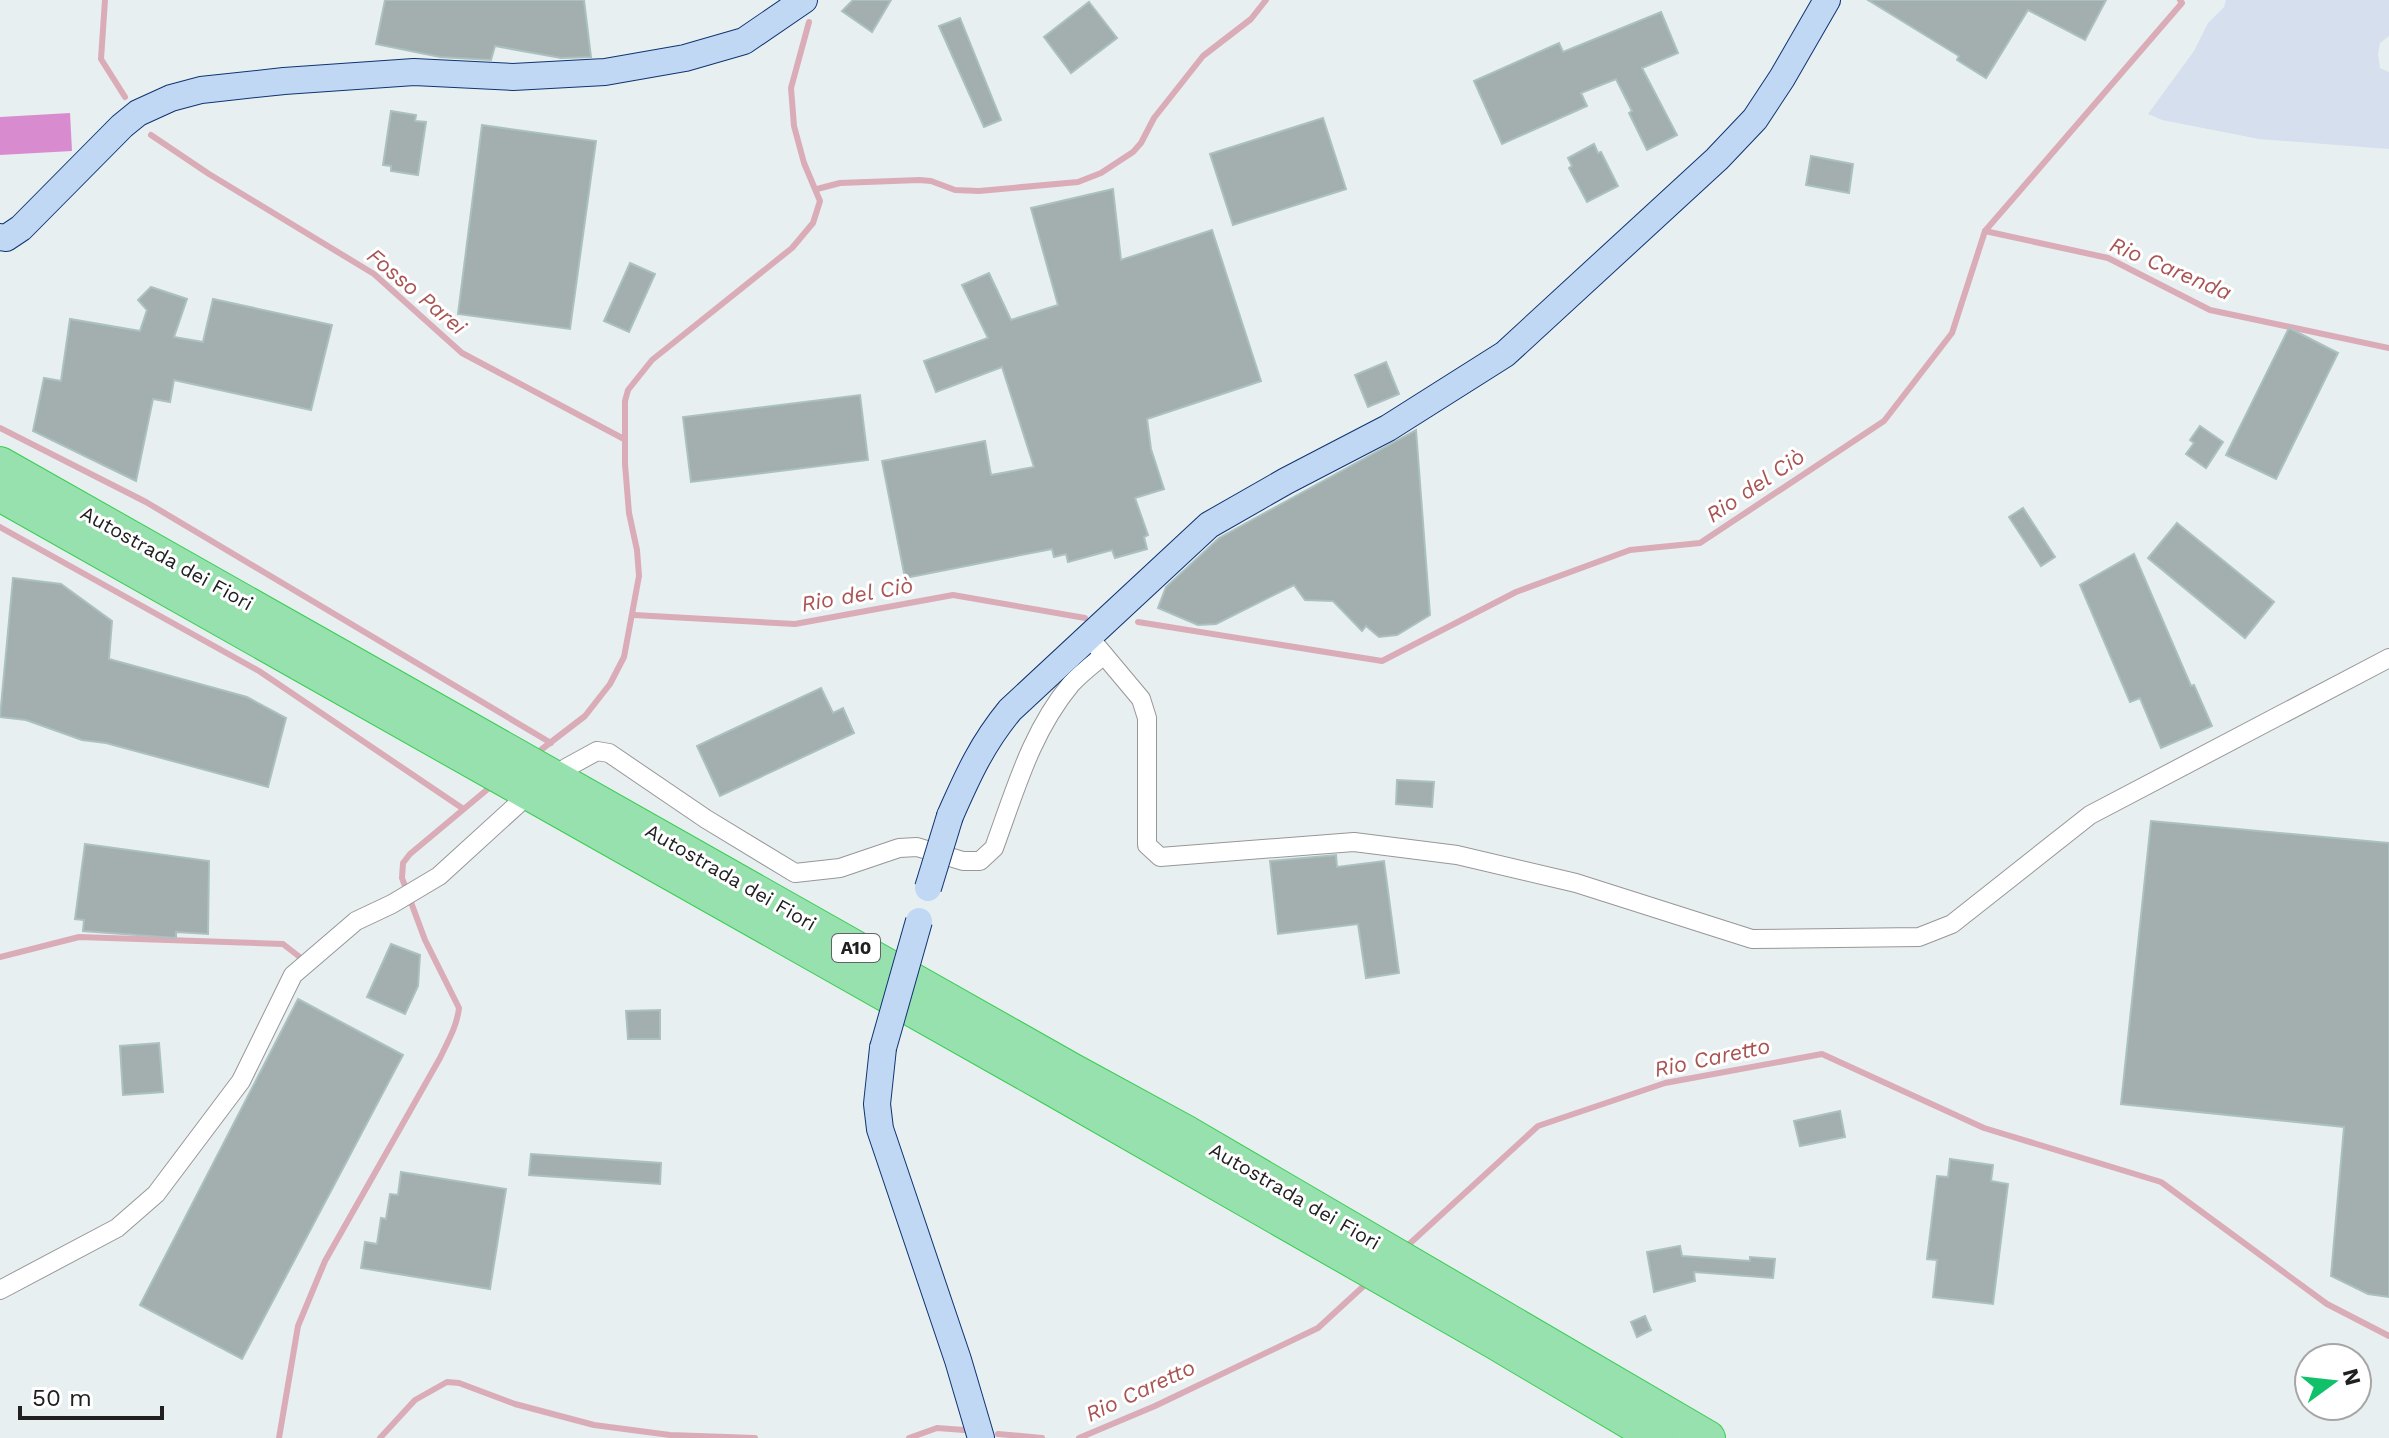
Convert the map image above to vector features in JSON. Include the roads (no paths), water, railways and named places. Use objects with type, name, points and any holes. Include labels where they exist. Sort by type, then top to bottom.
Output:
[{"type":"highway","name":"Autostrada dei Fiori","points":[[0,464],[1185,1132],[1708,1438]]},
{"type":"highway","name":"Autostrada dei Fiori","points":[[0,494],[1048,1086],[1657,1438]]},
{"type":"main road","points":[[0,237],[6,238],[21,228],[122,126],[138,113],[171,98],[201,90],[414,72],[513,77],[619,70],[710,53],[744,41],[804,0]]},
{"type":"main road","points":[[981,1438],[880,1129],[877,1104],[883,1048],[928,888],[950,816],[975,757],[1010,710],[1096,646],[1209,525],[1388,428],[1515,346],[1717,159],[1755,119],[1827,0]]},
{"type":"street","points":[[566,768],[597,751],[609,753],[706,819],[795,873],[840,868],[899,848],[917,847],[963,861],[980,861],[994,848],[1033,743],[1096,646],[1141,699],[1147,718],[1147,845],[1160,857],[1354,842],[1457,855],[1576,883],[1752,939],[1919,937],[1952,924],[2090,815],[2389,658]]},
{"type":"street","points":[[0,1290],[117,1228],[156,1194],[241,1081],[293,975],[356,921],[424,887],[518,804]]},
{"type":"waterway","name":"Fosso Parei","points":[[105,0],[101,59],[125,97]]},
{"type":"waterway","points":[[817,189],[840,183],[919,180],[955,190],[979,191],[1078,182],[1101,173],[1133,152],[1154,118],[1203,56],[1251,19],[1266,0]]},
{"type":"waterway","name":"Rio del Ciò","points":[[1138,622],[1382,661],[1516,592],[1630,550],[1700,543],[1884,421],[1952,333],[1985,231],[2182,3],[2180,0]]},
{"type":"waterway","points":[[542,749],[585,716],[610,684],[624,657],[639,576],[625,464],[625,401],[628,390],[652,360],[792,248],[813,223],[820,201],[804,163],[794,126],[791,88],[809,22]]},
{"type":"waterway","name":"Fosso Parei","points":[[151,135],[209,174],[374,274],[462,353],[624,439]]},
{"type":"waterway","name":"Rio Carenda","points":[[1985,231],[2108,258],[2210,310],[2389,348]]},
{"type":"waterway","points":[[0,428],[146,502],[551,743]]},
{"type":"waterway","points":[[0,527],[259,671],[462,808]]},
{"type":"waterway","name":"Rio del Ciò","points":[[634,615],[795,624],[953,595],[1085,618]]},
{"type":"waterway","points":[[279,1438],[298,1326],[325,1261],[440,1058],[458,1015],[459,1008],[425,940],[402,878],[403,863],[489,788]]},
{"type":"waterway","points":[[0,957],[79,937],[283,944],[301,958]]},
{"type":"waterway","name":"Rio Caretto","points":[[1406,1247],[1538,1126],[1665,1083],[1822,1054],[1984,1128],[2161,1182],[2327,1304],[2389,1336]]},
{"type":"waterway","name":"Rio Caretto","points":[[1079,1438],[1155,1406],[1318,1328],[1368,1282]]},
{"type":"waterway","name":"Rio Caretto","points":[[380,1438],[415,1400],[447,1382],[459,1383],[515,1404],[594,1425],[670,1435],[755,1438]]},
{"type":"waterway","name":"Rio Caretto","points":[[909,1438],[937,1428],[964,1430]]},
{"type":"waterway","name":"Rio Caretto","points":[[998,1434],[1042,1438]]}]
